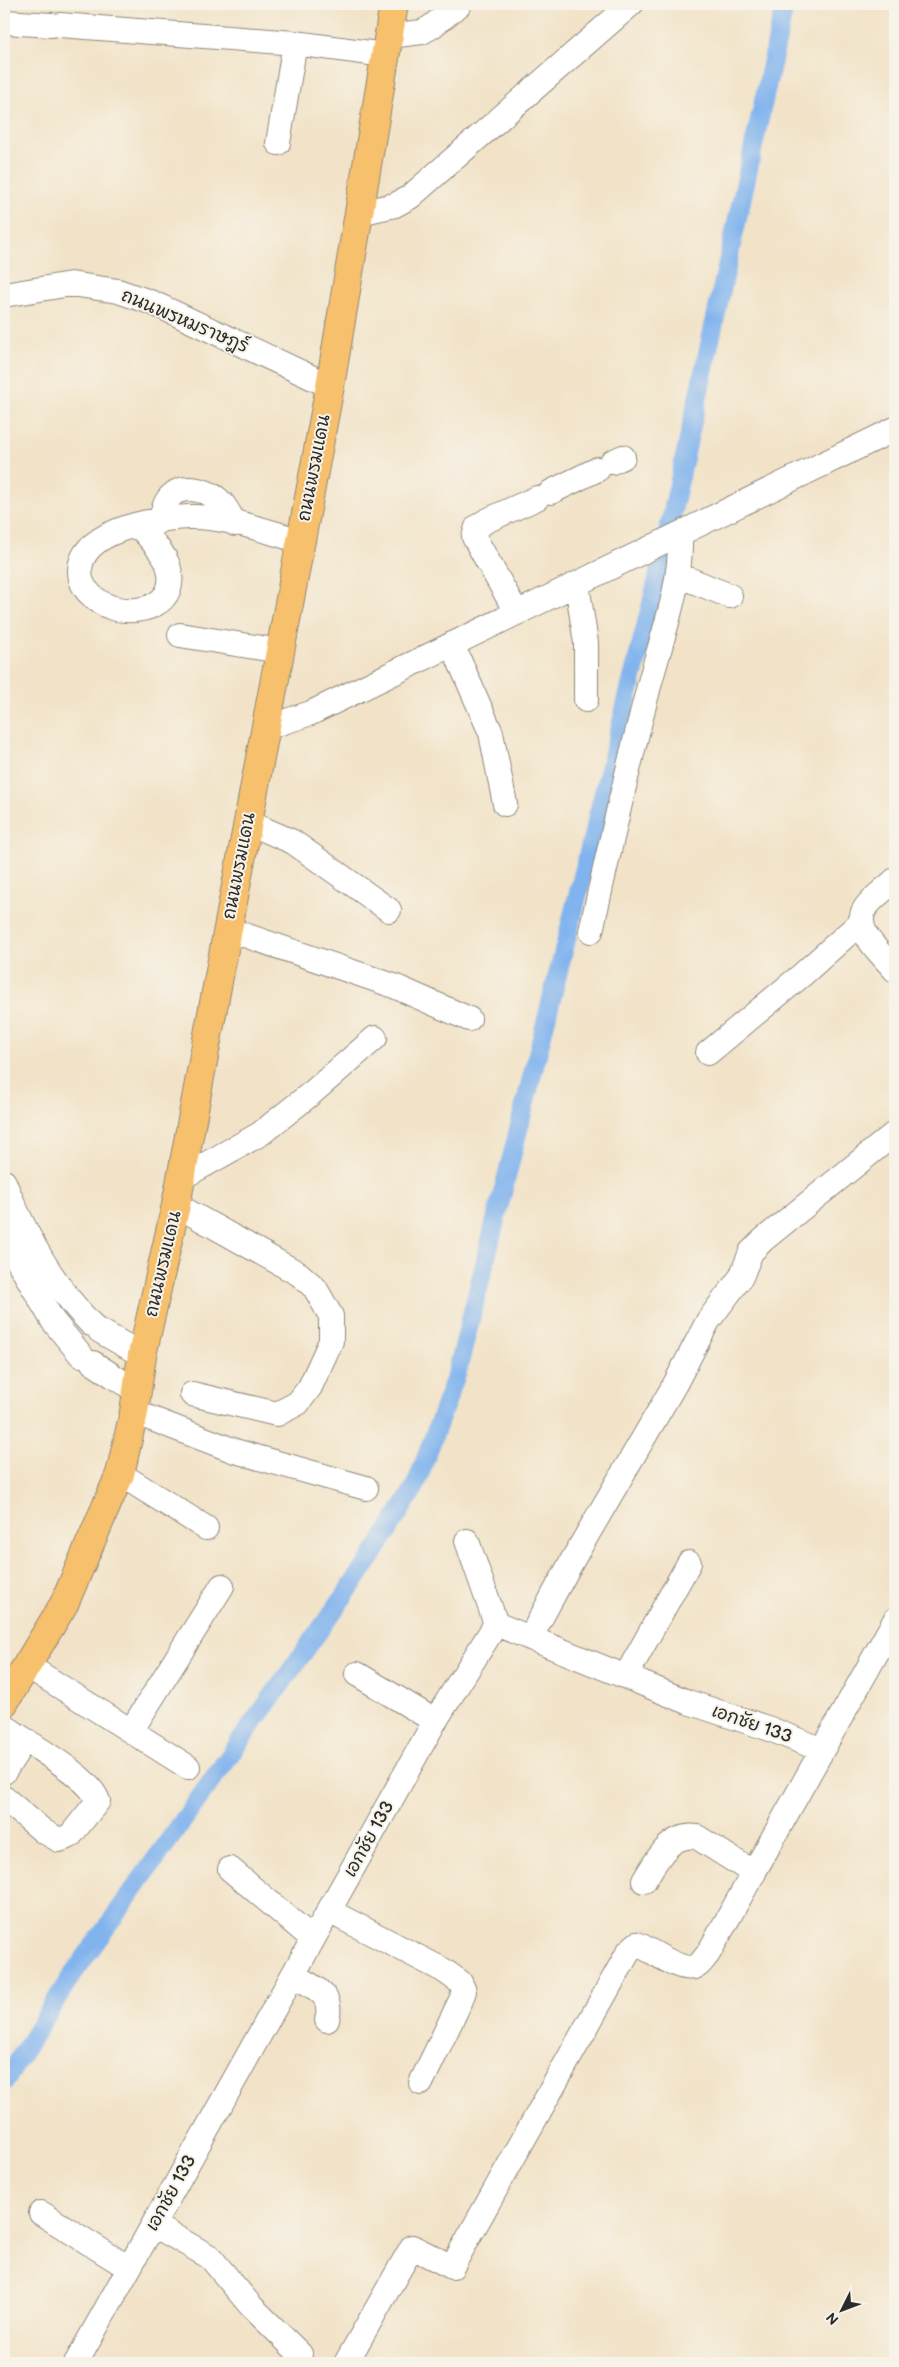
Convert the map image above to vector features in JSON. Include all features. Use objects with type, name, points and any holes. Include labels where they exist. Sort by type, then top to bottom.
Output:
[{"type":"main road","name":"ถนนพรมแดน","points":[[4,1702],[64,1604],[120,1474],[136,1402],[142,1355],[176,1205],[330,386],[394,4]]},
{"type":"street","points":[[359,213],[395,206],[410,198],[631,4]]},
{"type":"street","points":[[4,22],[295,44],[387,46],[431,28],[459,5]]},
{"type":"street","points":[[278,143],[295,44]]},
{"type":"street","name":"ถนนพรหมราษฎร์","points":[[4,296],[70,284],[118,291],[153,303],[330,386]]},
{"type":"street","points":[[265,728],[311,712],[895,429]]},
{"type":"street","points":[[517,613],[474,537],[477,527],[486,521],[611,463]]},
{"type":"street","points":[[149,523],[172,494],[184,489],[211,495],[222,503],[235,524],[300,541]]},
{"type":"street","points":[[591,931],[619,802],[672,603],[681,560],[676,536]]},
{"type":"street","points":[[678,575],[730,596]]},
{"type":"street","points":[[576,584],[586,643],[586,700]]},
{"type":"street","points":[[180,635],[280,651]]},
{"type":"street","points":[[452,644],[490,732],[505,804]]},
{"type":"street","points":[[247,822],[293,842],[389,910]]},
{"type":"street","points":[[895,880],[865,908],[862,922],[865,935],[895,970]]},
{"type":"street","points":[[708,1053],[862,922]]},
{"type":"street","points":[[227,929],[394,986],[468,1019]]},
{"type":"street","points":[[181,1178],[260,1134],[313,1092],[375,1038]]},
{"type":"street","points":[[530,1638],[572,1559],[675,1384],[708,1321],[741,1277],[751,1252],[763,1240],[895,1132]]},
{"type":"street","points":[[4,1182],[27,1233],[78,1312],[92,1325],[142,1355]]},
{"type":"street","points":[[176,1205],[299,1274],[315,1288],[331,1316],[331,1341],[310,1387],[298,1404],[277,1414],[192,1394]]},
{"type":"street","points":[[4,1237],[53,1321],[82,1355],[136,1402],[235,1451],[366,1488]]},
{"type":"street","points":[[82,1355],[92,1325]]},
{"type":"street","points":[[120,1474],[206,1528]]},
{"type":"street","points":[[467,1541],[496,1624]]},
{"type":"street","points":[[626,1676],[689,1563]]},
{"type":"street","points":[[131,1732],[222,1586]]},
{"type":"street","points":[[346,2363],[412,2247],[452,2267],[628,1951],[637,1944],[677,1966],[690,1969],[699,1966],[708,1954],[895,1620]]},
{"type":"street","name":"เอกชัย 133","points":[[76,2363],[295,1976],[313,1939],[436,1721],[496,1624],[688,1702],[770,1729],[822,1750]]},
{"type":"street","points":[[26,1665],[188,1766]]},
{"type":"street","points":[[357,1674],[436,1721]]},
{"type":"street","points":[[4,1726],[80,1777],[96,1792],[98,1802],[70,1836],[59,1840],[44,1831],[4,1798]]},
{"type":"street","points":[[4,1772],[24,1741]]},
{"type":"street","points":[[644,1881],[658,1858],[675,1839],[686,1835],[697,1837],[754,1873]]},
{"type":"street","points":[[230,1870],[313,1939]]},
{"type":"street","points":[[329,1911],[442,1970],[460,1982],[464,1991],[461,2000],[421,2084]]},
{"type":"street","points":[[295,1976],[326,1996],[330,2009],[327,2020]]},
{"type":"street","points":[[42,2213],[129,2268]]},
{"type":"street","points":[[154,2225],[210,2257],[251,2306],[300,2354]]},
{"type":"waterway","points":[[4,2083],[68,1981],[372,1557],[415,1487],[457,1373],[658,577],[785,4]]}]
